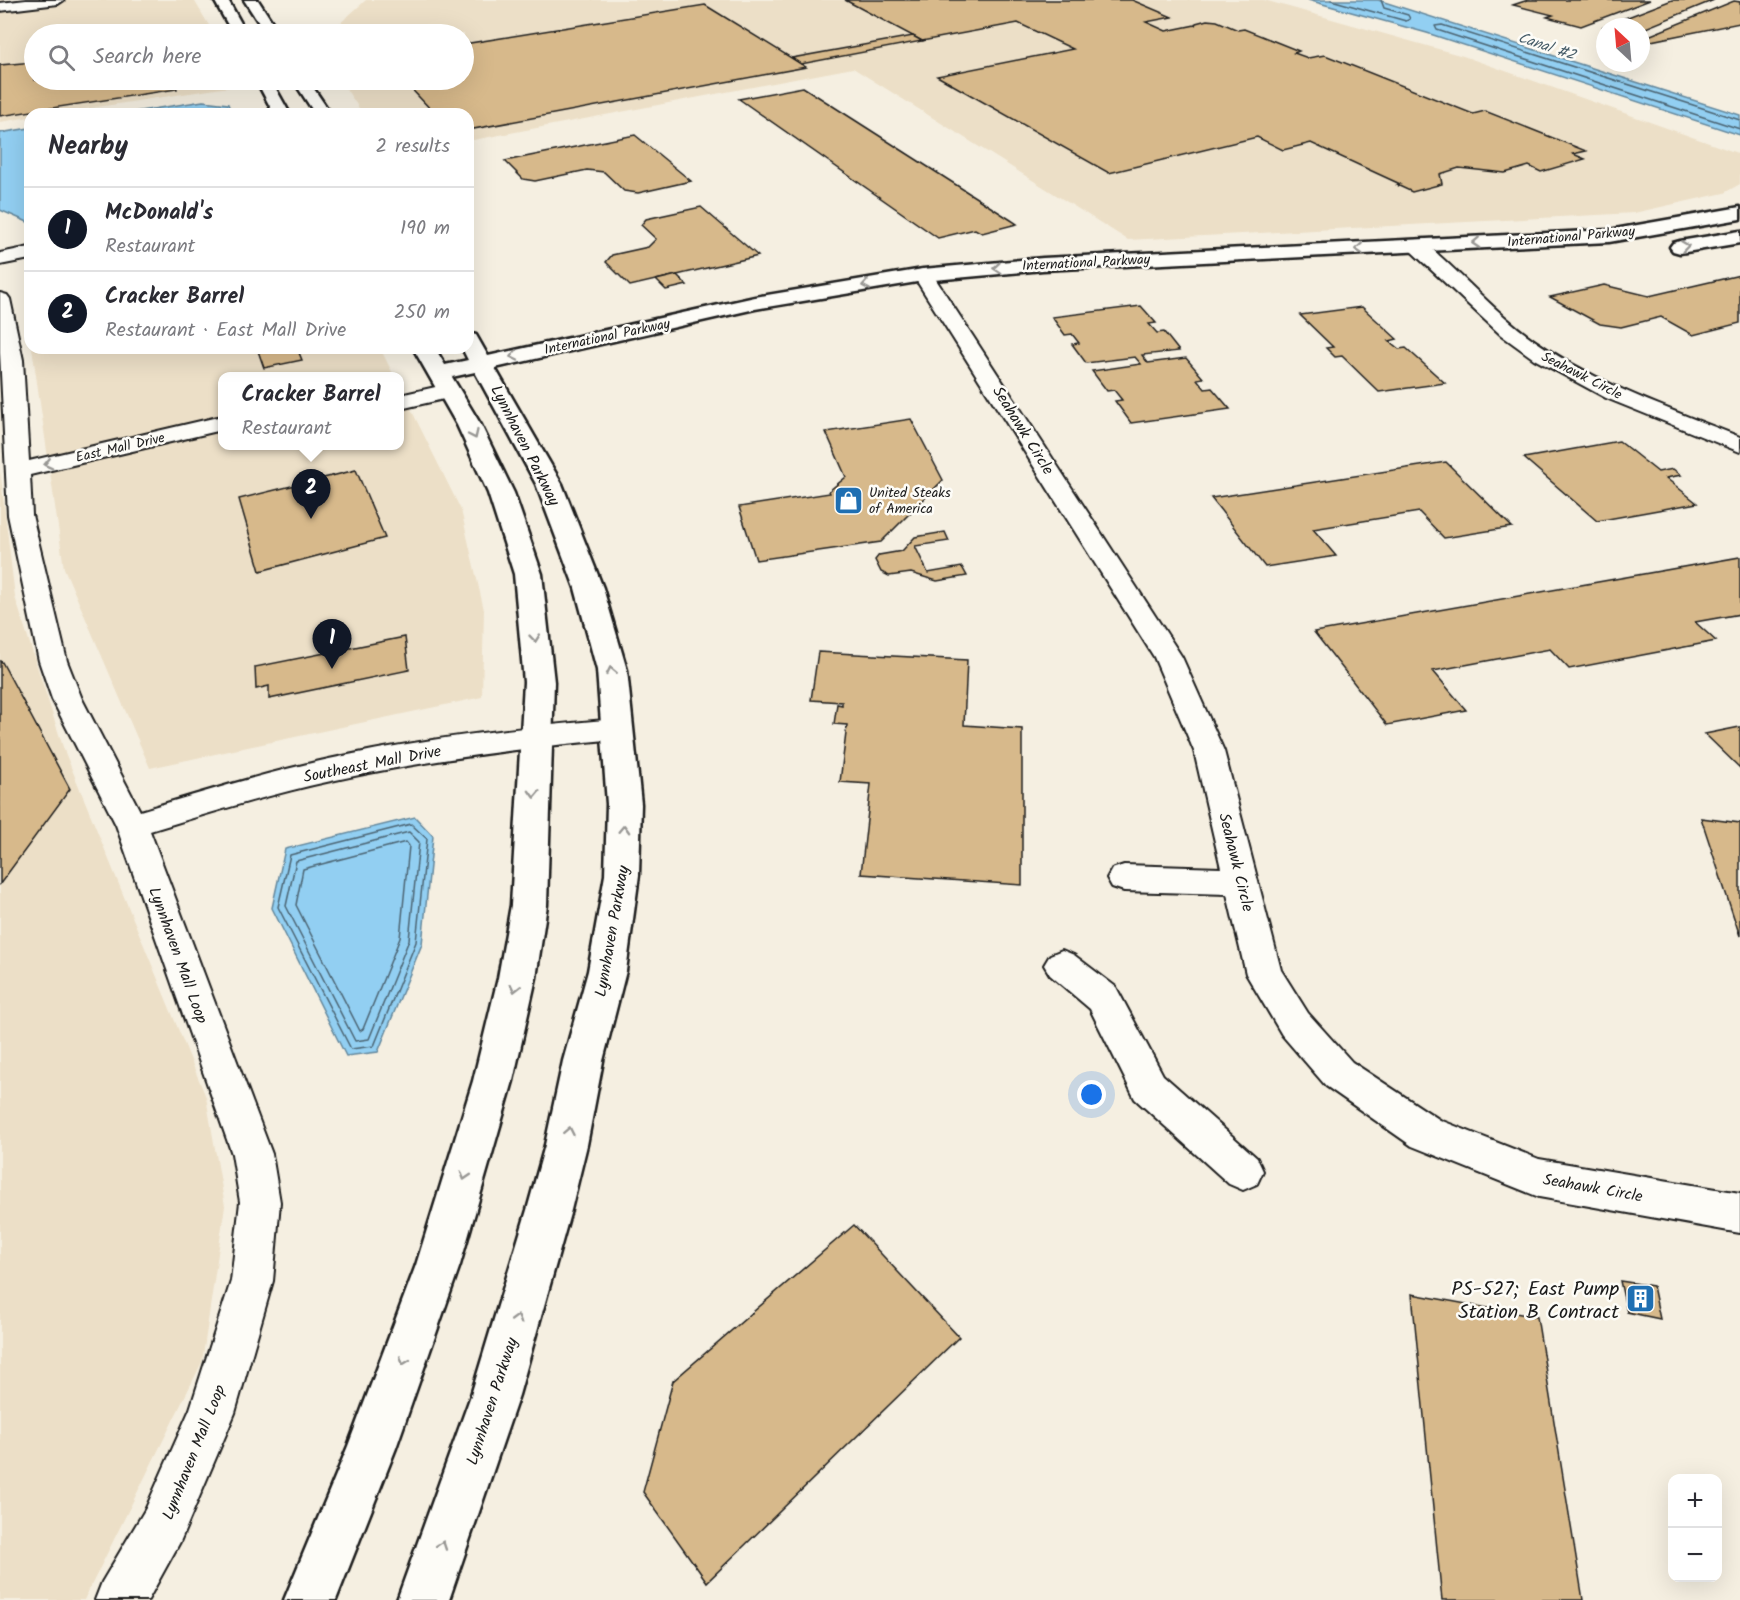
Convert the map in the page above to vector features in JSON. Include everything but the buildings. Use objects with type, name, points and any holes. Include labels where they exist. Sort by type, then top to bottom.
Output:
[{"type":"main road","points":[[221,0],[234,24]]},
{"type":"main road","points":[[251,0],[267,24]]},
{"type":"main road","points":[[269,90],[279,108]]},
{"type":"main road","points":[[307,90],[319,108]]},
{"type":"main road","name":"International Parkway","points":[[445,382],[487,371],[841,306],[930,284],[1042,264],[1609,236],[1740,213]]},
{"type":"main road","points":[[1664,248],[1740,237]]},
{"type":"main road","name":"International Parkway","points":[[930,284],[1043,282],[1438,264],[1629,252]]},
{"type":"main road","name":"Lynnhaven Parkway","points":[[423,1600],[495,1395],[549,1209],[566,1145],[583,1061],[607,971],[622,875],[624,804],[612,670],[590,588],[549,484],[474,350]]},
{"type":"main road","points":[[310,1600],[372,1448],[438,1265],[493,1081],[517,978],[529,905],[539,682],[528,574],[501,493],[469,425],[428,354]]},
{"type":"street","points":[[0,7],[58,0]]},
{"type":"street","name":"Seahawk Circle","points":[[1418,247],[1496,320],[1540,355],[1597,385],[1740,446]]},
{"type":"street","points":[[0,258],[24,254]]},
{"type":"street","name":"Seahawk Circle","points":[[930,284],[1168,657],[1209,751],[1264,974],[1295,1024],[1339,1074],[1418,1128],[1539,1178],[1740,1213]]},
{"type":"street","name":"Lynnhaven Mall Loop","points":[[0,299],[12,360],[20,515],[53,661],[67,699],[132,825],[252,1154],[260,1202],[252,1281],[212,1413],[164,1525],[120,1600]]},
{"type":"street","points":[[404,382],[445,382]]},
{"type":"street","points":[[404,400],[445,382]]},
{"type":"street","name":"East Mall Drive","points":[[18,480],[218,424]]},
{"type":"street","name":"East Mall Drive","points":[[18,480],[218,444]]},
{"type":"street","name":"Southeast Mall Drive","points":[[132,825],[240,792],[394,757],[536,736],[617,729]]},
{"type":"street","points":[[1124,878],[1241,881]]},
{"type":"street","points":[[1062,965],[1103,998],[1149,1087],[1243,1171]]},
{"type":"shaded area","points":[[0,0],[194,0],[208,24],[24,24],[24,90],[209,90],[91,108],[24,108],[24,118],[0,122]]},
{"type":"shaded area","points":[[366,0],[1264,0],[1463,56],[1740,154],[1740,184],[1724,193],[1634,213],[1128,240],[853,68],[474,140],[474,108],[359,108],[347,90],[474,90],[474,24],[339,24]]},
{"type":"shaded area","points":[[33,354],[383,354],[392,372],[218,372],[218,450],[404,450],[404,395],[461,510],[484,610],[482,697],[150,768],[64,568]]},
{"type":"shaded area","points":[[0,470],[15,597],[64,750],[206,1097],[225,1206],[202,1362],[84,1600],[0,1600]]},
{"type":"water","points":[[1308,0],[1378,0],[1596,69],[1596,72],[1605,72],[1740,115],[1740,135],[1427,33]]},
{"type":"water","points":[[203,101],[228,104],[230,108],[159,108]]},
{"type":"water","points":[[24,129],[24,220],[0,210],[0,133]]},
{"type":"water","points":[[415,817],[433,836],[422,944],[378,1052],[346,1056],[272,908],[285,849]]},
{"type":"place","name":"United Steaks of America","points":[[848,500]]},
{"type":"place","name":"Cracker Barrel","points":[[311,519]]},
{"type":"place","name":"McDonald's","points":[[332,669]]},
{"type":"place","name":"PS-527; East Pump Station B Contract","points":[[1640,1299]]},
{"type":"water label","name":"Canal #2","points":[[1547,46]]}]
